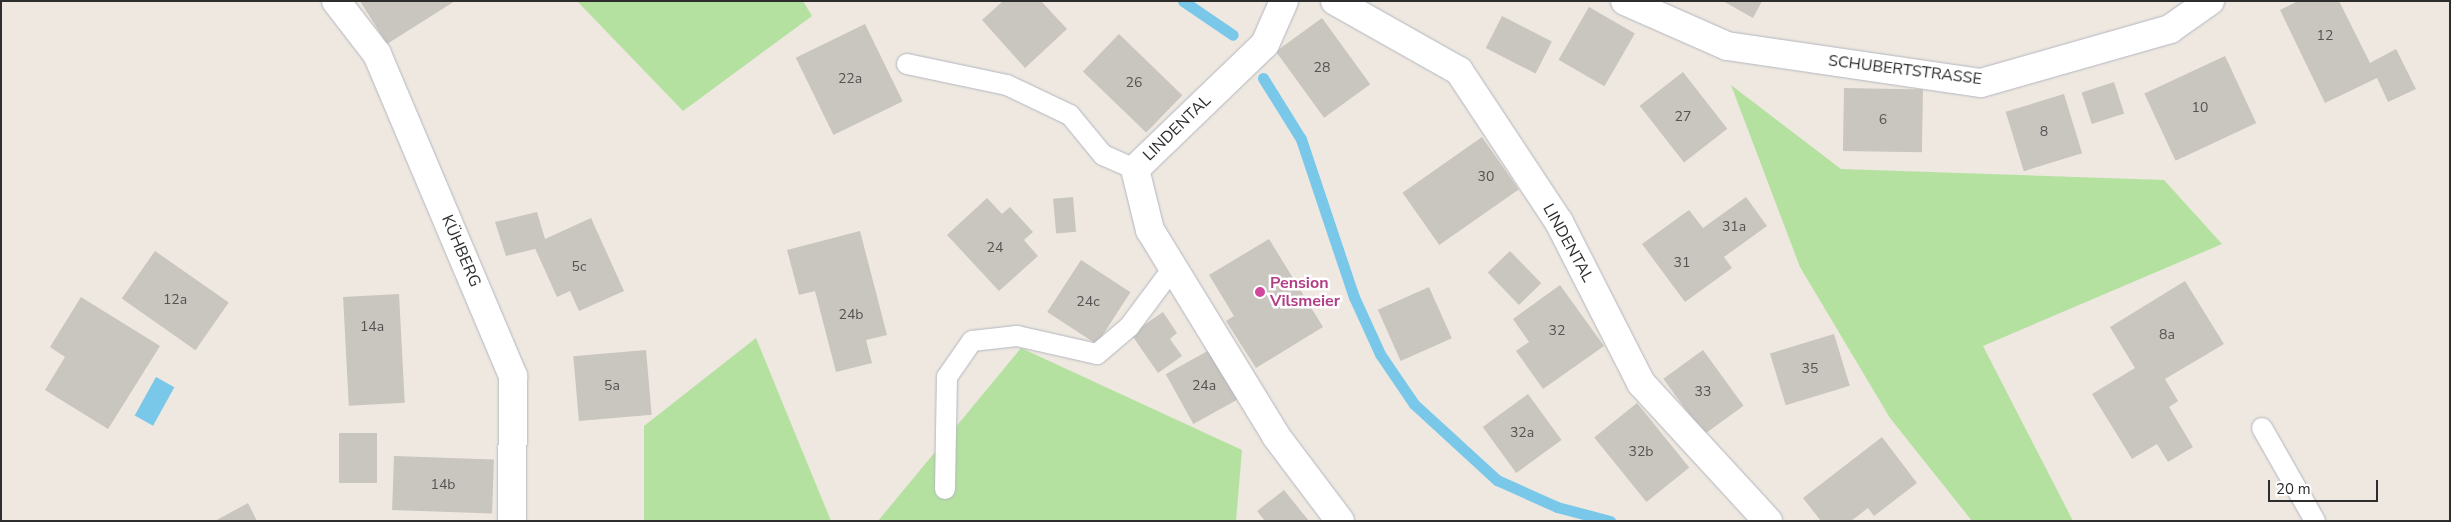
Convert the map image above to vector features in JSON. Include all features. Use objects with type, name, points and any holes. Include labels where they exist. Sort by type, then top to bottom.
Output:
[{"type":"street","name":"KÜHBERG","points":[[336,1],[377,54],[513,376],[512,521]]},
{"type":"street","name":"LINDENTAL","points":[[1284,1],[1265,44],[1135,169],[1150,230],[1276,436],[1340,521]]},
{"type":"street","name":"LINDENTAL","points":[[1335,1],[1459,71],[1559,222],[1641,383],[1768,521]]},
{"type":"street","name":"SCHUBERTSTRASSE","points":[[1625,1],[1727,46],[1981,83],[2170,29],[2210,1]]},
{"type":"lane","points":[[907,64],[1007,85],[1070,115],[1103,155],[1135,169]]},
{"type":"lane","points":[[945,490],[947,376],[972,340],[1017,336],[1097,354],[1129,327],[1173,268]]},
{"type":"lane","points":[[2262,428],[2315,521]]},
{"type":"green space","points":[[577,1],[803,1],[812,16],[683,111]]},
{"type":"green space","points":[[1731,85],[1841,169],[2164,180],[2222,244],[1983,346],[2073,521],[1972,521],[1890,418],[1800,267]]},
{"type":"green space","points":[[756,338],[831,521],[644,521],[644,426]]},
{"type":"green space","points":[[1021,348],[1242,450],[1236,521],[878,521]]},
{"type":"water","points":[[156,377],[174,387],[153,426],[135,415]]},
{"type":"building","points":[[360,1],[455,1],[387,44]]},
{"type":"building","points":[[1003,1],[1041,1],[1067,29],[1025,68],[982,20]]},
{"type":"building","points":[[1723,1],[1762,1],[1753,18]]},
{"type":"building","points":[[2298,1],[2339,1],[2370,63],[2396,49],[2416,89],[2388,102],[2377,78],[2325,103],[2280,10]]},
{"type":"building","points":[[1589,7],[1635,34],[1604,86],[1558,60]]},
{"type":"building","points":[[1502,16],[1552,41],[1536,73],[1486,48]]},
{"type":"building","points":[[1322,18],[1370,84],[1324,118],[1276,52]]},
{"type":"building","points":[[865,24],[903,101],[833,135],[796,58]]},
{"type":"building","points":[[1119,34],[1182,95],[1146,133],[1083,71]]},
{"type":"building","points":[[2225,56],[2256,123],[2176,161],[2144,94]]},
{"type":"building","points":[[1683,72],[1727,129],[1684,163],[1640,106]]},
{"type":"building","points":[[2114,82],[2124,113],[2092,124],[2082,93]]},
{"type":"building","points":[[1844,88],[1923,89],[1922,152],[1843,151]]},
{"type":"building","points":[[2064,94],[2082,153],[2024,171],[2006,112]]},
{"type":"building","points":[[1482,137],[1519,189],[1439,245],[1403,193]]},
{"type":"building","points":[[1073,197],[1076,232],[1056,234],[1053,199]]},
{"type":"building","points":[[1746,197],[1767,226],[1724,257],[1732,268],[1685,302],[1642,244],[1689,210],[1703,228]]},
{"type":"building","points":[[987,198],[1002,214],[1010,207],[1033,232],[1024,240],[1038,256],[999,291],[947,235]]},
{"type":"building","points":[[537,212],[545,239],[591,218],[624,291],[579,311],[570,291],[557,297],[533,244],[535,249],[506,256],[495,222]]},
{"type":"building","points":[[860,231],[887,335],[866,340],[872,363],[836,372],[815,291],[799,295],[787,250]]},
{"type":"building","name":"Pension Vilsmeier","points":[[1269,239],[1323,327],[1256,368],[1226,321],[1234,316],[1209,275]]},
{"type":"building","points":[[155,251],[229,303],[195,350],[122,299]]},
{"type":"building","points":[[1510,251],[1541,283],[1519,305],[1488,273]]},
{"type":"building","points":[[1081,260],[1130,292],[1097,344],[1047,312]]},
{"type":"building","points":[[2185,281],[2224,344],[2165,379],[2178,401],[2169,407],[2193,447],[2168,462],[2157,444],[2132,459],[2092,394],[2135,368],[2110,327]]},
{"type":"building","points":[[1560,285],[1604,346],[1543,389],[1516,351],[1529,342],[1513,319]]},
{"type":"building","points":[[1429,287],[1452,338],[1401,361],[1378,310]]},
{"type":"building","points":[[399,294],[405,403],[349,406],[343,297]]},
{"type":"building","points":[[81,297],[160,346],[108,429],[45,390],[65,357],[50,347]]},
{"type":"building","points":[[1163,312],[1177,333],[1170,339],[1182,356],[1158,373],[1131,334]]},
{"type":"building","points":[[1834,334],[1850,386],[1786,405],[1770,354]]},
{"type":"building","points":[[1213,348],[1241,398],[1193,424],[1166,374]]},
{"type":"building","points":[[646,350],[652,415],[579,421],[573,356]]},
{"type":"building","points":[[1703,350],[1744,406],[1704,435],[1663,379]]},
{"type":"building","points":[[1528,394],[1562,440],[1516,473],[1483,427]]},
{"type":"building","points":[[1637,403],[1689,468],[1646,502],[1594,438]]},
{"type":"building","points":[[339,433],[377,433],[377,483],[339,483]]},
{"type":"building","points":[[1882,437],[1917,483],[1874,516],[1868,508],[1851,521],[1821,521],[1803,498]]},
{"type":"building","points":[[394,456],[494,459],[492,513],[392,510]]},
{"type":"building","points":[[1284,490],[1309,521],[1265,521],[1257,511]]},
{"type":"building","points":[[248,503],[257,521],[215,521]]},
{"type":"waterway","points":[[1183,1],[1233,35]]},
{"type":"waterway","points":[[1263,78],[1301,139],[1354,297],[1380,354],[1414,404],[1497,480],[1557,507],[1610,521]]},
{"type":"place","name":"Pension Vilsmeier","points":[[1260,292]]}]
